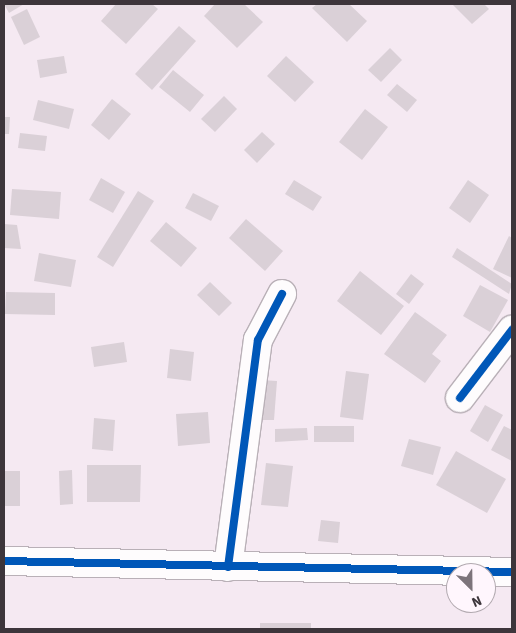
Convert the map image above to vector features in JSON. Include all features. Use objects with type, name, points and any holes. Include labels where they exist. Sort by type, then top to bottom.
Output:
[{"type":"street","points":[[228,567],[258,340],[282,294]]},
{"type":"street","points":[[460,398],[512,330]]},
{"type":"street","points":[[4,561],[512,572]]},
{"type":"building","points":[[4,4],[24,4],[9,13]]},
{"type":"building","points":[[116,4],[152,4],[158,9],[126,44],[101,21]]},
{"type":"building","points":[[215,4],[244,4],[263,22],[237,48],[204,16]]},
{"type":"building","points":[[317,4],[349,4],[367,21],[347,42],[312,8]]},
{"type":"building","points":[[452,4],[484,4],[489,9],[472,24]]},
{"type":"building","points":[[27,9],[40,37],[24,45],[11,17]]},
{"type":"building","points":[[179,26],[196,41],[152,90],[135,74]]},
{"type":"building","points":[[390,48],[402,60],[381,82],[368,70]]},
{"type":"building","points":[[64,56],[67,73],[40,78],[37,60]]},
{"type":"building","points":[[286,56],[314,82],[295,102],[267,76]]},
{"type":"building","points":[[173,70],[204,95],[190,112],[159,87]]},
{"type":"building","points":[[397,84],[417,100],[407,112],[387,95]]},
{"type":"building","points":[[224,96],[237,109],[215,132],[201,119]]},
{"type":"building","points":[[112,99],[131,114],[109,140],[91,125]]},
{"type":"building","points":[[38,100],[74,109],[69,129],[33,120]]},
{"type":"building","points":[[365,109],[388,127],[362,160],[339,142]]},
{"type":"building","points":[[4,117],[10,117],[9,134],[4,134]]},
{"type":"building","points":[[262,132],[275,144],[257,163],[244,150]]},
{"type":"building","points":[[20,133],[47,136],[45,151],[18,148]]},
{"type":"building","points":[[101,178],[125,192],[113,213],[89,200]]},
{"type":"building","points":[[294,180],[322,197],[313,211],[285,194]]},
{"type":"building","points":[[468,180],[489,195],[470,223],[449,208]]},
{"type":"building","points":[[12,189],[61,192],[59,219],[10,215]]},
{"type":"building","points":[[138,191],[154,201],[113,267],[97,257]]},
{"type":"building","points":[[193,193],[219,206],[211,221],[185,208]]},
{"type":"building","points":[[246,219],[283,251],[265,271],[229,238]]},
{"type":"building","points":[[166,222],[197,248],[181,267],[150,241]]},
{"type":"building","points":[[4,224],[17,225],[21,249],[4,248]]},
{"type":"building","points":[[509,236],[512,238],[512,278],[493,269]]},
{"type":"building","points":[[457,248],[512,284],[509,294],[452,257]]},
{"type":"building","points":[[39,253],[76,260],[71,287],[34,281]]},
{"type":"building","points":[[360,271],[404,306],[381,335],[337,301]]},
{"type":"building","points":[[411,274],[424,284],[409,304],[396,294]]},
{"type":"building","points":[[210,282],[232,303],[219,316],[197,295]]},
{"type":"building","points":[[480,285],[508,300],[490,332],[463,316]]},
{"type":"building","points":[[6,292],[55,293],[55,315],[5,314]]},
{"type":"building","points":[[415,312],[447,335],[432,354],[441,361],[425,383],[384,354]]},
{"type":"building","points":[[124,342],[127,362],[94,367],[91,347]]},
{"type":"building","points":[[170,349],[194,352],[191,381],[167,378]]},
{"type":"building","points":[[346,371],[369,374],[363,420],[340,417]]},
{"type":"building","points":[[261,380],[277,381],[274,420],[258,420]]},
{"type":"building","points":[[485,405],[503,415],[488,442],[470,431]]},
{"type":"building","points":[[208,412],[210,443],[178,446],[176,414]]},
{"type":"building","points":[[94,418],[115,420],[113,451],[92,449]]},
{"type":"building","points":[[314,426],[354,426],[354,442],[314,442]]},
{"type":"building","points":[[504,426],[512,430],[512,461],[491,450]]},
{"type":"building","points":[[307,428],[308,440],[275,442],[275,429]]},
{"type":"building","points":[[409,439],[441,447],[433,475],[401,466]]},
{"type":"building","points":[[456,451],[506,479],[487,513],[436,485]]},
{"type":"building","points":[[266,463],[293,466],[288,507],[261,505]]},
{"type":"building","points":[[87,465],[141,465],[140,502],[87,502]]},
{"type":"building","points":[[72,470],[73,504],[60,505],[59,471]]},
{"type":"building","points":[[4,471],[20,471],[20,506],[4,506]]},
{"type":"building","points":[[321,520],[340,522],[338,543],[318,541]]},
{"type":"building","points":[[260,623],[311,623],[311,629],[260,629]]},
{"type":"cycle path","points":[[228,567],[258,340],[282,294]]},
{"type":"cycle path","points":[[460,398],[512,330]]},
{"type":"cycle path","points":[[4,561],[512,572]]}]
